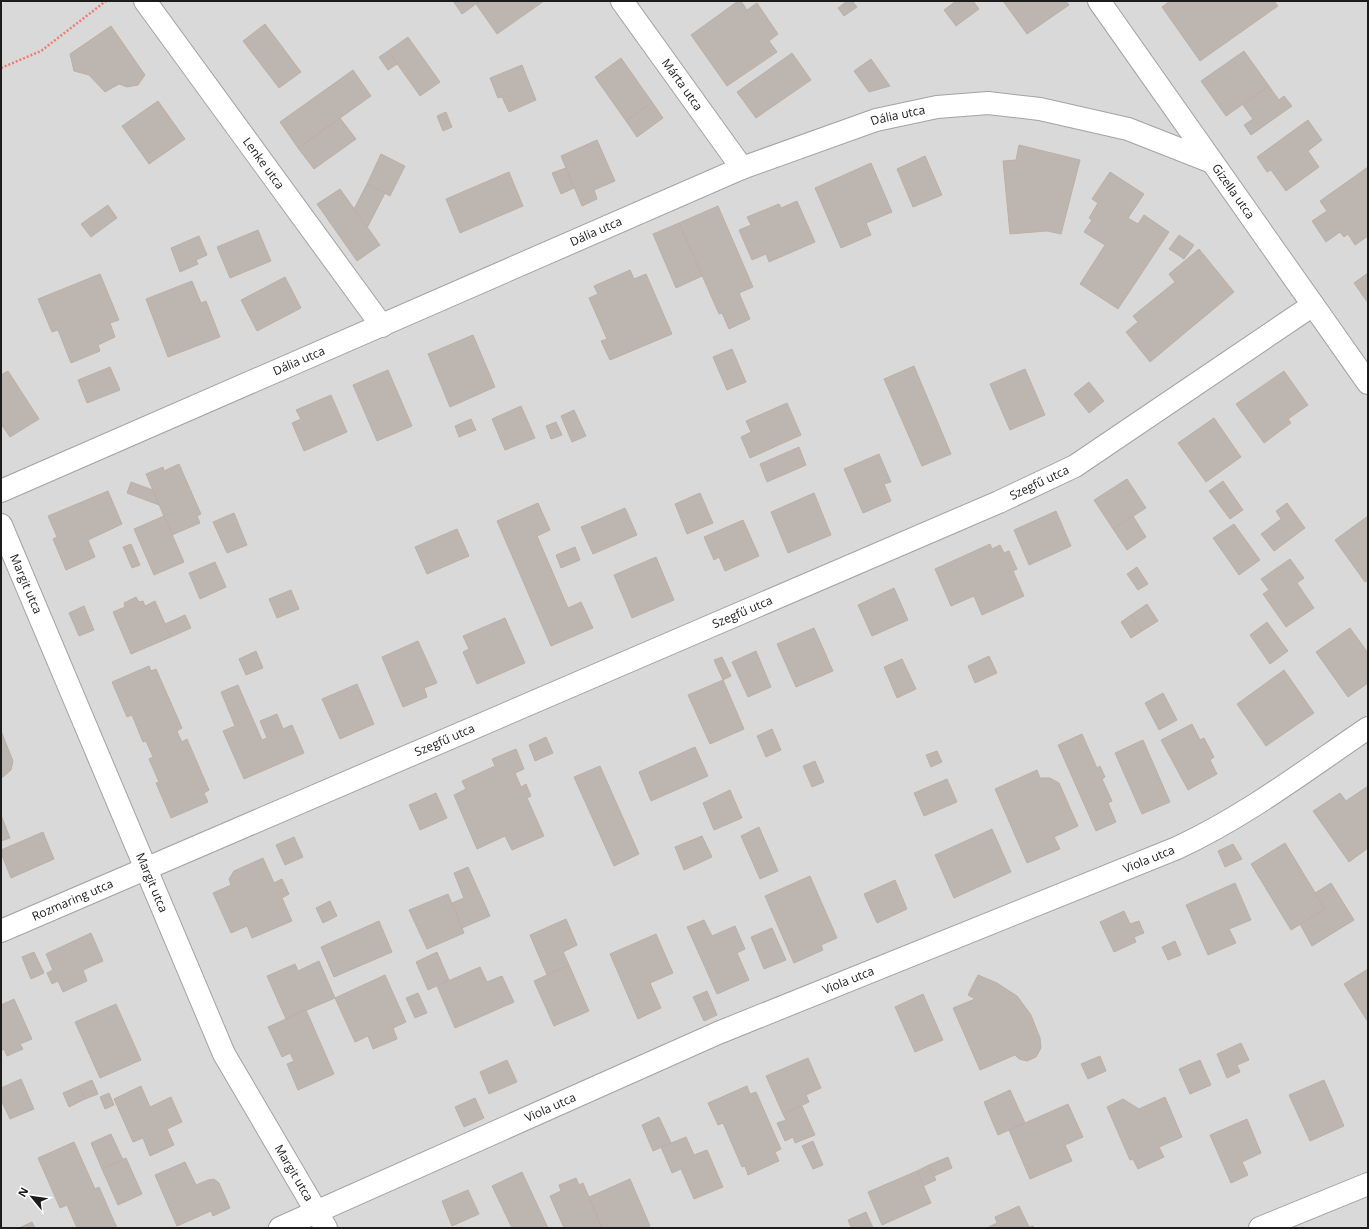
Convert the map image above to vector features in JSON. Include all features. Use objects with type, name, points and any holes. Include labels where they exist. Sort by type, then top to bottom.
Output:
[{"type":"street","name":"Lenke utca","points":[[145,1],[382,326]]},
{"type":"street","name":"Márta utca","points":[[622,1],[742,168]]},
{"type":"street","name":"Gizella utca","points":[[1098,1],[1368,383]]},
{"type":"street","name":"Dália utca","points":[[1,491],[742,168],[876,120],[938,107],[988,103],[1040,109],[1128,129],[1212,162]]},
{"type":"street","name":"Szegfű utca","points":[[145,870],[991,506],[1075,466],[1313,305]]},
{"type":"street","name":"Margit utca","points":[[1,525],[145,870],[224,1054],[321,1220]]},
{"type":"street","name":"Viola utca","points":[[280,1228],[321,1220],[718,1033],[1177,848],[1209,833],[1242,814],[1368,728]]},
{"type":"street","name":"Rozmaring utca","points":[[1,931],[145,870]]},
{"type":"street","points":[[1260,1228],[1368,1184]]},
{"type":"path","points":[[1,68],[41,51],[106,1]]},
{"type":"shaded area","points":[[6,1],[1368,1],[1368,1228],[1,1228],[1,5]]},
{"type":"building","points":[[453,1],[480,1],[462,14]]},
{"type":"building","points":[[480,1],[544,1],[497,34],[476,4]]},
{"type":"building","points":[[738,1],[741,1],[747,10],[757,3],[778,34],[769,41],[777,52],[727,86],[691,35]]},
{"type":"building","points":[[847,1],[852,1],[857,7],[844,16],[838,8]]},
{"type":"building","points":[[956,1],[973,1],[979,9],[956,26],[944,10]]},
{"type":"building","points":[[1003,1],[1066,1],[1069,5],[1027,34]]},
{"type":"building","points":[[1170,1],[1274,1],[1278,6],[1200,61],[1162,7]]},
{"type":"building","points":[[265,24],[301,72],[279,88],[243,41]]},
{"type":"building","points":[[111,26],[145,75],[138,85],[127,87],[119,84],[105,92],[89,75],[74,71],[70,54]]},
{"type":"building","points":[[408,37],[440,82],[420,96],[388,51]]},
{"type":"building","points":[[388,51],[397,64],[388,70],[379,57]]},
{"type":"building","points":[[1244,51],[1269,86],[1226,116],[1201,81]]},
{"type":"building","points":[[792,53],[811,80],[756,118],[737,92]]},
{"type":"building","points":[[621,58],[652,102],[626,121],[595,77]]},
{"type":"building","points":[[871,59],[890,86],[869,92],[854,71]]},
{"type":"building","points":[[522,65],[536,100],[509,112],[502,97],[498,98],[490,78]]},
{"type":"building","points":[[353,70],[371,96],[298,148],[280,122]]},
{"type":"building","points":[[1269,86],[1279,100],[1284,96],[1292,106],[1251,135],[1244,125],[1253,119],[1243,105]]},
{"type":"building","points":[[158,101],[185,139],[149,164],[122,126]]},
{"type":"building","points":[[652,102],[663,118],[637,137],[626,121]]},
{"type":"building","points":[[446,112],[452,127],[443,131],[437,116]]},
{"type":"building","points":[[340,118],[356,139],[314,169],[298,148]]},
{"type":"building","points":[[1308,120],[1322,140],[1308,151],[1319,167],[1286,191],[1271,170],[1267,172],[1257,157]]},
{"type":"building","points":[[597,140],[615,181],[594,190],[597,199],[582,206],[561,156]]},
{"type":"building","points":[[1019,145],[1080,160],[1061,234],[1047,231],[1010,234],[1003,161],[1016,160]]},
{"type":"building","points":[[381,154],[405,166],[390,196],[367,184]]},
{"type":"building","points":[[925,156],[942,195],[913,207],[897,169]]},
{"type":"building","points":[[871,163],[892,212],[866,223],[871,235],[841,248],[815,188]]},
{"type":"building","points":[[1368,167],[1368,236],[1355,245],[1348,234],[1344,237],[1340,232],[1326,242],[1312,221],[1327,211],[1320,201]]},
{"type":"building","points":[[566,168],[574,188],[561,194],[552,173]]},
{"type":"building","points":[[509,172],[523,206],[460,233],[446,199]]},
{"type":"building","points":[[1110,172],[1144,194],[1128,218],[1138,224],[1144,215],[1169,232],[1118,309],[1080,284],[1105,245],[1084,232],[1092,220],[1089,218],[1098,203],[1092,199]]},
{"type":"building","points":[[367,184],[385,193],[367,228],[354,209]]},
{"type":"building","points":[[340,189],[380,245],[357,261],[317,204]]},
{"type":"building","points":[[797,201],[815,242],[769,262],[766,254],[752,260],[739,230],[751,225],[747,217],[779,204],[781,208]]},
{"type":"building","points":[[108,205],[117,218],[91,237],[81,224]]},
{"type":"building","points":[[718,206],[753,287],[739,293],[750,319],[729,329],[722,313],[719,314],[679,223]]},
{"type":"building","points":[[679,223],[702,276],[676,288],[653,234]]},
{"type":"building","points":[[258,230],[271,261],[230,278],[217,247]]},
{"type":"building","points":[[1179,235],[1194,245],[1184,259],[1169,249]]},
{"type":"building","points":[[199,236],[207,255],[196,260],[198,264],[180,272],[171,248]]},
{"type":"building","points":[[1199,249],[1234,292],[1150,362],[1126,332],[1138,322],[1133,316],[1175,282],[1169,274]]},
{"type":"building","points":[[630,270],[634,279],[646,274],[672,334],[610,360],[601,341],[607,339],[589,298],[598,294],[594,286]]},
{"type":"building","points":[[1368,273],[1368,303],[1354,283]]},
{"type":"building","points":[[100,274],[119,320],[110,323],[115,337],[98,345],[100,351],[71,363],[58,330],[52,332],[38,299]]},
{"type":"building","points":[[285,277],[301,308],[257,331],[241,300]]},
{"type":"building","points":[[192,281],[201,303],[206,301],[220,337],[168,357],[146,299]]},
{"type":"building","points":[[473,335],[495,387],[450,407],[428,354]]},
{"type":"building","points":[[732,349],[746,382],[727,390],[713,357]]},
{"type":"building","points":[[914,366],[951,454],[922,466],[884,379]]},
{"type":"building","points":[[110,367],[120,390],[87,403],[78,380]]},
{"type":"building","points":[[1025,369],[1045,415],[1010,430],[990,384]]},
{"type":"building","points":[[388,370],[412,426],[377,441],[353,385]]},
{"type":"building","points":[[8,371],[39,419],[10,437],[1,424],[1,375]]},
{"type":"building","points":[[1284,371],[1308,405],[1288,419],[1291,423],[1264,443],[1236,404]]},
{"type":"building","points":[[1089,382],[1104,401],[1089,413],[1074,394]]},
{"type":"building","points":[[331,395],[347,432],[304,451],[292,423],[301,419],[296,410]]},
{"type":"building","points":[[787,403],[801,435],[750,458],[741,437],[751,432],[746,421]]},
{"type":"building","points":[[521,406],[535,438],[505,450],[492,419]]},
{"type":"building","points":[[574,410],[586,436],[572,442],[561,416]]},
{"type":"building","points":[[1214,418],[1241,457],[1206,482],[1178,443]]},
{"type":"building","points":[[471,419],[476,430],[459,437],[455,426]]},
{"type":"building","points":[[556,422],[562,435],[551,439],[546,426]]},
{"type":"building","points":[[799,447],[806,465],[767,482],[760,464]]},
{"type":"building","points":[[879,454],[891,482],[884,484],[891,501],[863,513],[844,469]]},
{"type":"building","points":[[179,464],[201,514],[197,516],[200,523],[172,535],[146,474],[163,467],[164,471]]},
{"type":"building","points":[[1127,479],[1146,508],[1113,529],[1094,500]]},
{"type":"building","points":[[1223,481],[1243,510],[1230,519],[1209,491]]},
{"type":"building","points":[[131,482],[153,490],[159,505],[127,493]]},
{"type":"building","points":[[108,491],[122,524],[88,540],[95,557],[66,570],[53,539],[57,537],[48,516]]},
{"type":"building","points":[[700,493],[713,523],[687,534],[675,504]]},
{"type":"building","points":[[814,493],[831,535],[788,553],[771,512]]},
{"type":"building","points":[[538,503],[550,530],[537,536],[568,608],[581,602],[593,628],[551,646],[497,521]]},
{"type":"building","points":[[1287,503],[1305,528],[1274,551],[1261,534],[1281,519],[1276,511]]},
{"type":"building","points":[[625,508],[637,535],[593,554],[581,527]]},
{"type":"building","points":[[1056,511],[1071,546],[1029,565],[1014,530]]},
{"type":"building","points":[[234,513],[247,545],[227,553],[213,522]]},
{"type":"building","points":[[164,516],[184,562],[154,575],[134,529]]},
{"type":"building","points":[[1133,516],[1146,537],[1127,550],[1113,529]]},
{"type":"building","points":[[1368,516],[1368,580],[1365,582],[1335,540]]},
{"type":"building","points":[[743,520],[759,556],[725,571],[719,557],[714,560],[704,537]]},
{"type":"building","points":[[1234,524],[1260,560],[1239,575],[1213,538]]},
{"type":"building","points":[[457,529],[469,556],[427,574],[415,547]]},
{"type":"building","points":[[131,544],[140,565],[132,568],[123,547]]},
{"type":"building","points":[[990,544],[992,549],[1000,545],[1004,553],[1009,551],[1017,569],[1013,571],[1024,596],[982,615],[974,596],[951,606],[935,569]]},
{"type":"building","points":[[575,547],[580,560],[561,568],[556,555]]},
{"type":"building","points":[[656,557],[674,600],[632,618],[614,575]]},
{"type":"building","points":[[1290,559],[1304,578],[1297,583],[1314,608],[1286,627],[1263,594],[1269,590],[1261,579]]},
{"type":"building","points":[[215,562],[226,587],[200,599],[189,573]]},
{"type":"building","points":[[1137,567],[1148,584],[1138,590],[1127,574]]},
{"type":"building","points":[[894,588],[908,620],[872,636],[858,605]]},
{"type":"building","points":[[291,590],[299,609],[277,618],[269,599]]},
{"type":"building","points":[[136,597],[139,602],[143,601],[145,606],[155,601],[171,637],[131,654],[113,612],[125,607],[124,603]]},
{"type":"building","points":[[1147,604],[1158,621],[1142,631],[1131,615]]},
{"type":"building","points":[[84,606],[94,630],[79,636],[69,613]]},
{"type":"building","points":[[185,615],[191,628],[171,637],[165,624]]},
{"type":"building","points":[[1131,615],[1142,631],[1131,638],[1121,622]]},
{"type":"building","points":[[505,618],[525,663],[477,684],[463,652],[469,649],[463,636]]},
{"type":"building","points":[[1267,622],[1288,651],[1270,664],[1250,635]]},
{"type":"building","points":[[814,628],[833,671],[796,687],[777,644]]},
{"type":"building","points":[[1350,628],[1368,653],[1368,683],[1348,697],[1316,652]]},
{"type":"building","points":[[418,641],[437,683],[424,688],[427,697],[403,707],[382,657]]},
{"type":"building","points":[[256,651],[263,668],[246,675],[239,659]]},
{"type":"building","points":[[756,651],[771,687],[748,697],[732,662]]},
{"type":"building","points":[[989,656],[997,673],[975,683],[968,666]]},
{"type":"building","points":[[722,657],[731,676],[723,680],[714,660]]},
{"type":"building","points":[[902,659],[916,689],[897,698],[884,667]]},
{"type":"building","points":[[149,666],[151,671],[156,669],[182,728],[177,731],[179,736],[182,742],[187,739],[209,790],[204,793],[208,802],[171,818],[156,783],[159,782],[149,759],[153,757],[146,741],[143,742],[132,715],[127,717],[112,682]]},
{"type":"building","points":[[1284,670],[1314,713],[1266,746],[1237,704]]},
{"type":"building","points":[[723,680],[744,729],[710,744],[688,695]]},
{"type":"building","points":[[357,684],[374,724],[340,739],[322,699]]},
{"type":"building","points":[[238,685],[262,740],[267,738],[260,721],[277,714],[283,729],[292,725],[304,753],[244,779],[223,731],[235,726],[221,692]]},
{"type":"building","points":[[1163,693],[1177,720],[1159,730],[1145,703]]},
{"type":"building","points":[[1192,724],[1200,740],[1204,738],[1214,757],[1210,760],[1217,774],[1188,790],[1161,740]]},
{"type":"building","points":[[772,729],[781,750],[766,757],[757,736]]},
{"type":"building","points":[[1,731],[13,761],[11,770],[3,777],[1,777]]},
{"type":"building","points":[[1082,734],[1097,768],[1100,766],[1105,777],[1102,779],[1112,801],[1108,803],[1116,822],[1096,831],[1058,745]]},
{"type":"building","points":[[546,737],[553,753],[535,761],[529,745]]},
{"type":"building","points":[[1143,740],[1170,802],[1142,814],[1115,753]]},
{"type":"building","points":[[695,747],[708,776],[651,801],[639,772]]},
{"type":"building","points":[[516,749],[524,769],[515,773],[521,787],[526,784],[531,796],[527,798],[544,836],[512,850],[505,836],[477,849],[454,795],[466,789],[462,781],[495,766],[492,759]]},
{"type":"building","points":[[937,751],[942,762],[931,767],[926,755]]},
{"type":"building","points":[[815,761],[824,782],[812,787],[803,766]]},
{"type":"building","points":[[600,766],[639,854],[614,866],[574,777]]},
{"type":"building","points":[[1037,770],[1040,778],[1050,778],[1059,783],[1078,826],[1054,837],[1060,849],[1027,863],[995,789]]},
{"type":"building","points":[[947,779],[957,802],[924,816],[914,793]]},
{"type":"building","points":[[1368,786],[1368,848],[1349,862],[1313,811],[1340,793],[1346,801]]},
{"type":"building","points":[[730,790],[742,818],[714,830],[703,803]]},
{"type":"building","points":[[436,793],[447,818],[420,830],[409,805]]},
{"type":"building","points":[[1,815],[10,838],[1,841]]},
{"type":"building","points":[[759,827],[778,871],[760,879],[741,836]]},
{"type":"building","points":[[992,829],[1011,872],[954,898],[935,855]]},
{"type":"building","points":[[43,832],[54,859],[11,878],[1,850]]},
{"type":"building","points":[[702,836],[712,857],[684,870],[675,847]]},
{"type":"building","points":[[294,837],[303,857],[285,865],[276,845]]},
{"type":"building","points":[[1285,843],[1325,909],[1291,930],[1251,864]]},
{"type":"building","points":[[1233,844],[1242,859],[1225,867],[1218,851]]},
{"type":"building","points":[[263,858],[274,883],[282,879],[289,894],[282,898],[292,921],[252,938],[247,926],[231,933],[213,893],[231,885],[229,879],[234,871]]},
{"type":"building","points":[[468,867],[490,916],[462,928],[452,903],[464,898],[454,873]]},
{"type":"building","points":[[810,876],[837,938],[821,945],[823,950],[794,963],[765,896]]},
{"type":"building","points":[[895,880],[907,909],[877,923],[864,894]]},
{"type":"building","points":[[1235,883],[1251,920],[1229,929],[1236,943],[1208,955],[1186,905]]},
{"type":"building","points":[[1331,883],[1354,920],[1312,946],[1300,924],[1325,909],[1315,893]]},
{"type":"building","points":[[448,894],[464,933],[427,949],[409,910]]},
{"type":"building","points":[[330,901],[337,916],[323,923],[316,908]]},
{"type":"building","points":[[1124,911],[1130,924],[1139,921],[1144,933],[1134,937],[1136,942],[1114,952],[1100,922]]},
{"type":"building","points":[[566,919],[577,945],[563,952],[569,965],[547,975],[530,935]]},
{"type":"building","points":[[704,920],[712,936],[735,926],[745,949],[737,953],[749,980],[717,994],[687,927]]},
{"type":"building","points":[[379,921],[392,952],[334,977],[321,947]]},
{"type":"building","points":[[772,928],[786,960],[764,969],[751,937]]},
{"type":"building","points":[[91,933],[103,961],[83,970],[87,981],[63,992],[58,981],[52,984],[47,973],[53,970],[46,954]]},
{"type":"building","points":[[656,934],[673,973],[650,983],[661,1008],[638,1019],[610,954]]},
{"type":"building","points":[[1175,941],[1181,955],[1168,960],[1162,947]]},
{"type":"building","points":[[34,952],[44,973],[31,979],[22,957]]},
{"type":"building","points":[[437,952],[449,980],[428,990],[416,962]]},
{"type":"building","points":[[319,961],[335,998],[286,1019],[267,976],[295,964],[298,971]]},
{"type":"building","points":[[569,965],[589,1011],[554,1026],[534,981]]},
{"type":"building","points":[[480,967],[487,982],[502,976],[514,1002],[455,1028],[437,986]]},
{"type":"building","points":[[1368,969],[1368,1022],[1344,984]]},
{"type":"building","points":[[385,975],[406,1022],[393,1028],[397,1039],[373,1049],[368,1036],[355,1042],[335,998]]},
{"type":"building","points":[[978,975],[997,983],[1017,996],[1031,1015],[1040,1038],[1041,1048],[1036,1057],[1027,1061],[1019,1059],[1015,1055],[980,1070],[953,1008],[975,999],[968,995]]},
{"type":"building","points":[[707,991],[717,1015],[704,1021],[693,997]]},
{"type":"building","points":[[418,993],[427,1013],[415,1018],[406,998]]},
{"type":"building","points":[[923,994],[943,1040],[915,1052],[895,1007]]},
{"type":"building","points":[[14,999],[32,1039],[20,1044],[23,1049],[7,1056],[4,1049],[1,1051],[1,1005]]},
{"type":"building","points":[[116,1004],[141,1060],[100,1078],[75,1022]]},
{"type":"building","points":[[306,1010],[334,1074],[298,1090],[287,1064],[294,1061],[290,1053],[282,1057],[268,1027]]},
{"type":"building","points":[[1241,1043],[1249,1060],[1237,1065],[1240,1072],[1227,1078],[1217,1054]]},
{"type":"building","points":[[1100,1056],[1106,1071],[1088,1079],[1081,1064]]},
{"type":"building","points":[[808,1058],[821,1088],[806,1095],[809,1102],[783,1114],[766,1076]]},
{"type":"building","points":[[507,1060],[517,1082],[489,1094],[480,1072]]},
{"type":"building","points":[[1200,1060],[1211,1085],[1190,1094],[1179,1069]]},
{"type":"building","points":[[21,1079],[34,1109],[10,1119],[1,1100],[1,1088]]},
{"type":"building","points":[[92,1080],[98,1094],[85,1099],[79,1086]]},
{"type":"building","points":[[1324,1080],[1344,1126],[1310,1141],[1289,1095]]},
{"type":"building","points":[[79,1086],[85,1099],[69,1107],[63,1093]]},
{"type":"building","points":[[141,1086],[150,1107],[171,1097],[182,1122],[167,1129],[174,1145],[150,1156],[143,1138],[133,1142],[114,1099]]},
{"type":"building","points":[[747,1086],[750,1094],[756,1092],[781,1149],[775,1152],[779,1161],[748,1175],[745,1166],[742,1167],[723,1123],[718,1125],[708,1103]]},
{"type":"building","points":[[1010,1090],[1025,1123],[998,1135],[984,1102]]},
{"type":"building","points":[[109,1093],[114,1105],[105,1109],[100,1097]]},
{"type":"building","points":[[1165,1097],[1182,1137],[1159,1147],[1164,1157],[1138,1169],[1133,1159],[1130,1160],[1107,1107],[1123,1099],[1139,1109]]},
{"type":"building","points":[[475,1098],[484,1118],[464,1127],[455,1107]]},
{"type":"building","points":[[1068,1104],[1083,1137],[1065,1145],[1072,1161],[1030,1179],[1009,1130]]},
{"type":"building","points":[[802,1106],[815,1135],[795,1143],[793,1137],[785,1141],[777,1123],[786,1120],[783,1114]]},
{"type":"building","points":[[659,1117],[671,1143],[653,1151],[642,1125]]},
{"type":"building","points":[[1247,1119],[1261,1153],[1242,1162],[1248,1175],[1231,1183],[1210,1135]]},
{"type":"building","points":[[111,1134],[123,1160],[102,1169],[91,1143]]},
{"type":"building","points":[[686,1137],[694,1155],[707,1150],[723,1187],[694,1199],[681,1169],[672,1173],[661,1147]]},
{"type":"building","points":[[813,1141],[823,1165],[813,1169],[802,1146]]},
{"type":"building","points":[[74,1142],[95,1189],[99,1187],[117,1228],[77,1228],[67,1205],[60,1208],[38,1158]]},
{"type":"building","points":[[948,1157],[952,1168],[934,1176],[929,1165]]},
{"type":"building","points":[[126,1158],[142,1194],[118,1205],[102,1169]]},
{"type":"building","points":[[185,1162],[196,1185],[214,1179],[219,1183],[230,1208],[213,1216],[211,1211],[177,1226],[155,1175]]},
{"type":"building","points":[[929,1165],[936,1180],[923,1186],[917,1171]]},
{"type":"building","points":[[917,1171],[931,1203],[882,1225],[868,1192]]},
{"type":"building","points":[[522,1172],[548,1228],[512,1228],[492,1186]]},
{"type":"building","points":[[576,1178],[579,1185],[583,1183],[602,1228],[564,1228],[550,1196],[561,1191],[559,1185]]},
{"type":"building","points":[[630,1179],[650,1226],[647,1228],[602,1228],[589,1197]]},
{"type":"building","points":[[468,1190],[479,1214],[452,1226],[442,1201]]},
{"type":"building","points":[[1019,1206],[1029,1227],[1033,1226],[1034,1228],[987,1228],[997,1223],[995,1217]]},
{"type":"building","points":[[866,1212],[873,1228],[849,1228],[851,1227],[848,1220]]},
{"type":"building","points":[[32,1222],[35,1228],[19,1228]]}]
